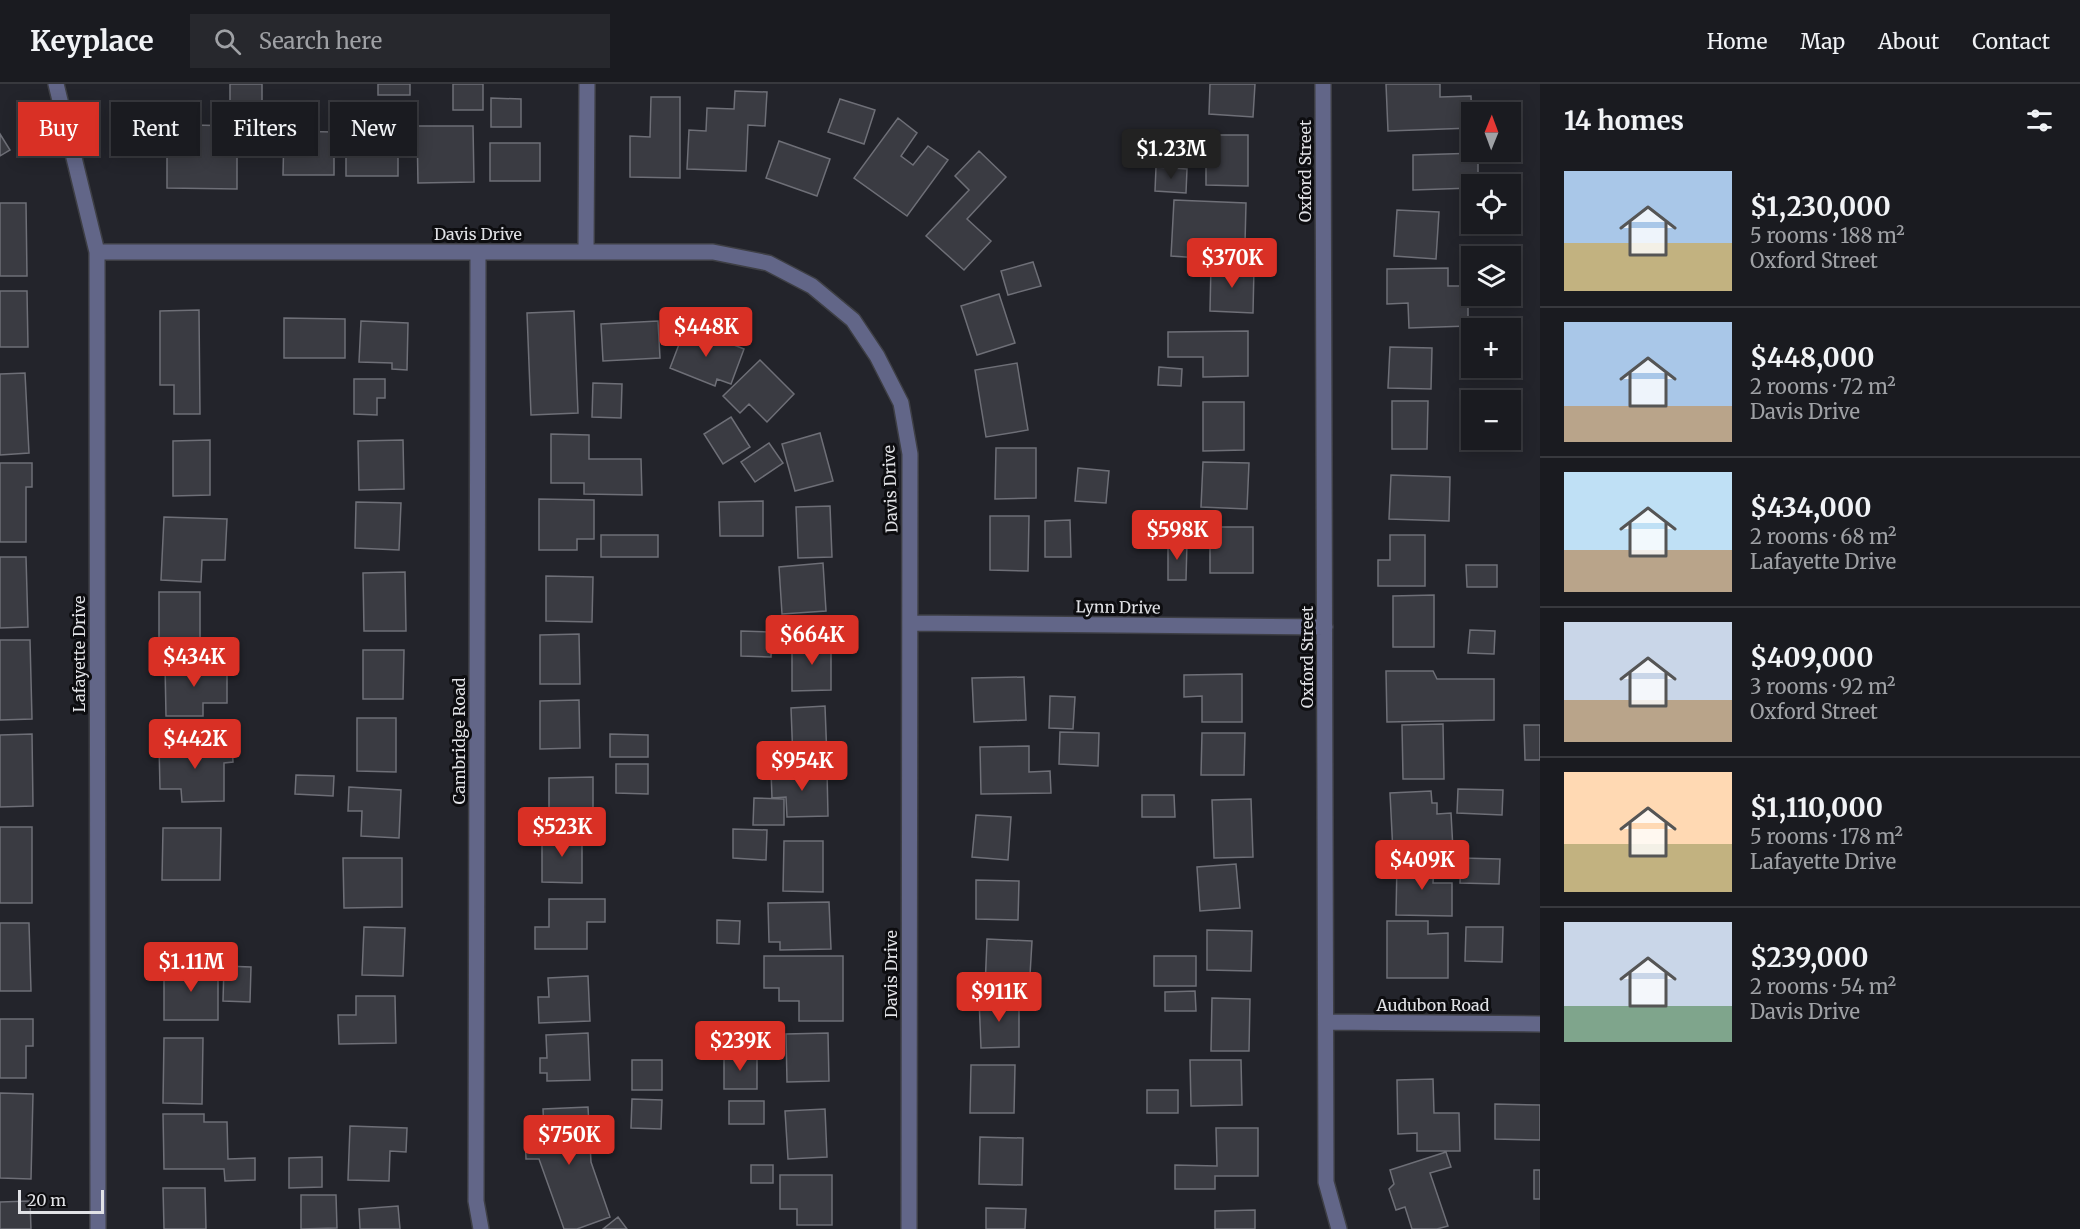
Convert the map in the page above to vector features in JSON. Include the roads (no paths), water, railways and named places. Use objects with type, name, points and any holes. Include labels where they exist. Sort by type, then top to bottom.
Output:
[{"type":"street","name":"Lafayette Drive","points":[[56,84],[97,252],[98,1229]]},
{"type":"street","points":[[586,251],[587,84]]},
{"type":"street","name":"Oxford Street","points":[[1323,84],[1326,1182],[1339,1229]]},
{"type":"street","name":"Davis Drive","points":[[97,252],[712,252],[768,263],[812,286],[853,320],[877,356],[901,403],[910,454],[909,1229]]},
{"type":"street","name":"Cambridge Road","points":[[478,253],[476,1201],[481,1229]]},
{"type":"street","name":"Lynn Drive","points":[[910,622],[1325,627]]},
{"type":"street","name":"Audubon Road","points":[[1326,1023],[1540,1024]]}]
